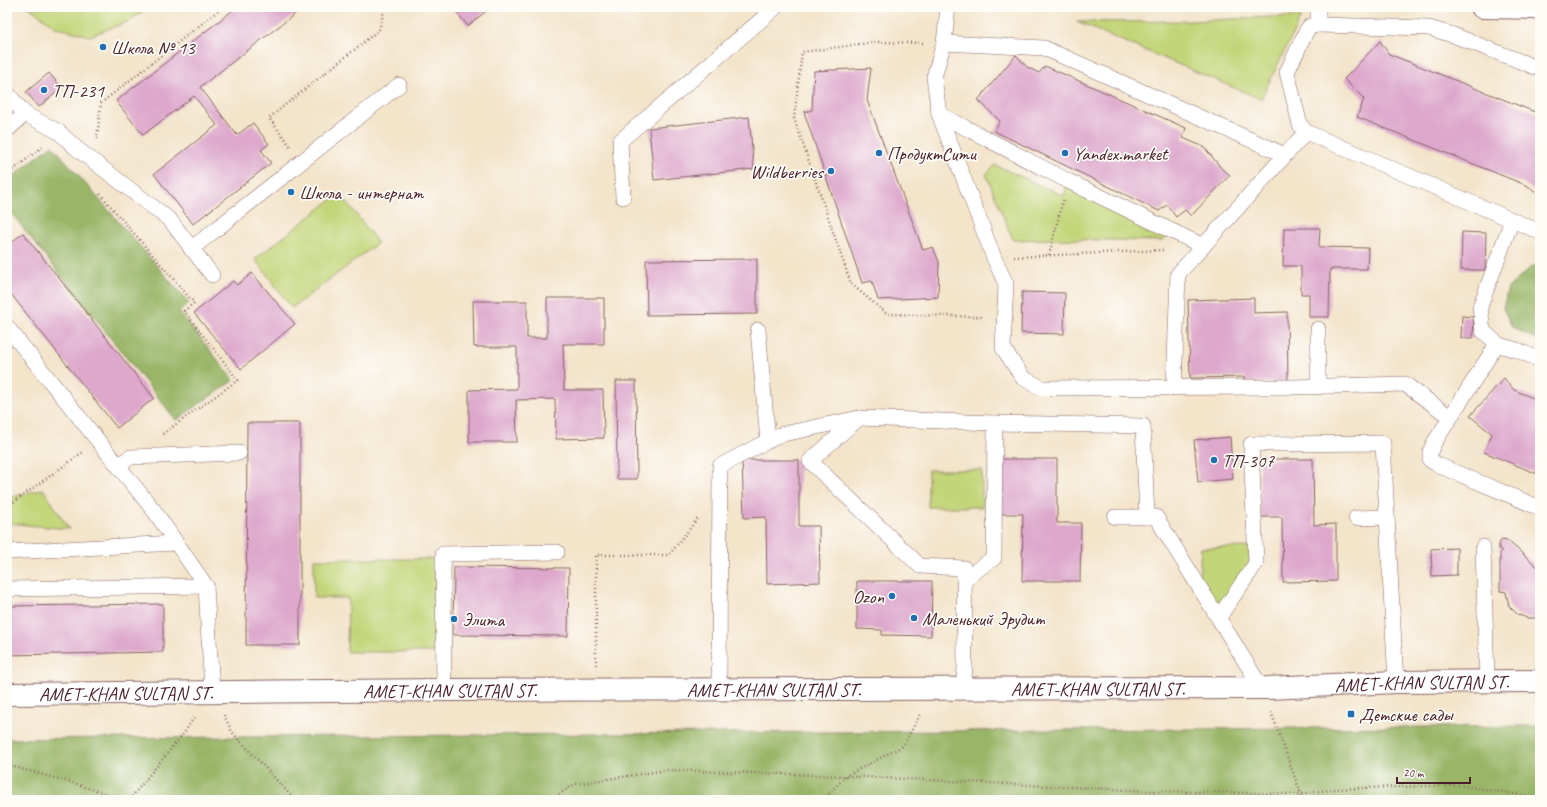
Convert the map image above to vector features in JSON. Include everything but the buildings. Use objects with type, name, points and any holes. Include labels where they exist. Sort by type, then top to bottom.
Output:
[{"type":"main road","points":[[1482,7],[1540,8]]},
{"type":"main road","name":"AMET-KHAN SULTAN ST.","points":[[7,694],[444,690],[1264,688],[1396,682],[1540,681]]},
{"type":"lane","points":[[623,197],[620,141],[776,7]]},
{"type":"lane","points":[[948,7],[944,43],[934,77],[939,114],[994,258],[1006,284],[1003,348],[1022,378],[1042,388],[1318,387],[1405,384],[1450,417]]},
{"type":"lane","points":[[1318,7],[1318,25]]},
{"type":"lane","points":[[1540,69],[1453,35],[1429,28],[1318,25],[1310,26],[1307,30],[1287,72],[1300,125],[1306,132],[1540,232]]},
{"type":"lane","points":[[944,43],[1044,48],[1285,155]]},
{"type":"lane","points":[[191,248],[399,85]]},
{"type":"lane","points":[[7,93],[25,114],[59,132],[76,148],[170,220],[212,275]]},
{"type":"lane","points":[[7,130],[25,114]]},
{"type":"lane","points":[[939,114],[1068,181],[1203,246]]},
{"type":"lane","points":[[1174,388],[1178,274],[1306,132]]},
{"type":"lane","points":[[1512,220],[1480,307],[1483,331],[1499,344],[1540,360]]},
{"type":"lane","points":[[7,327],[155,512],[206,586],[212,692]]},
{"type":"lane","points":[[1318,329],[1318,387]]},
{"type":"lane","points":[[758,330],[768,441]]},
{"type":"lane","points":[[1499,344],[1495,347],[1434,443],[1430,452],[1430,460],[1438,465],[1540,508]]},
{"type":"lane","points":[[859,418],[810,461],[920,566],[964,568],[964,688]]},
{"type":"lane","points":[[719,690],[720,466],[779,435],[859,418],[1143,426],[1146,517]]},
{"type":"lane","points":[[964,578],[994,558],[995,423]]},
{"type":"lane","points":[[1219,617],[1256,563],[1251,444],[1383,443],[1396,682]]},
{"type":"lane","points":[[118,465],[131,457],[239,453]]},
{"type":"lane","points":[[1115,516],[1156,517],[1264,688]]},
{"type":"lane","points":[[1356,518],[1387,517]]},
{"type":"lane","points":[[7,552],[176,543]]},
{"type":"lane","points":[[1483,547],[1487,682]]},
{"type":"lane","points":[[444,690],[443,554],[556,552]]},
{"type":"lane","points":[[7,589],[206,586]]},
{"type":"path","points":[[76,148],[96,145],[101,102],[223,7]]},
{"type":"path","points":[[302,161],[269,118],[379,30],[385,7]]},
{"type":"path","points":[[944,43],[876,42],[802,52],[794,118],[851,284],[887,314],[1004,318]]},
{"type":"path","points":[[7,175],[59,132]]},
{"type":"path","points":[[1049,255],[1068,181]]},
{"type":"path","points":[[98,191],[194,303],[184,311],[238,380],[131,457]]},
{"type":"path","points":[[994,258],[1170,250],[1183,236]]},
{"type":"path","points":[[7,507],[98,441]]},
{"type":"path","points":[[596,671],[596,555],[669,555],[720,490]]},
{"type":"path","points":[[823,800],[846,776],[903,746],[935,688]]},
{"type":"path","points":[[1264,688],[1303,800]]},
{"type":"path","points":[[129,800],[184,733],[212,692],[232,732],[295,799]]},
{"type":"path","points":[[7,765],[73,783],[125,800]]},
{"type":"path","points":[[528,800],[553,798],[576,784],[667,770],[846,776],[1151,792],[1300,794],[1335,789],[1459,785],[1539,798]]},
{"type":"path","points":[[238,800],[271,796],[308,800]]},
{"type":"path","points":[[1533,800],[1539,798]]},
{"type":"green space","points":[[29,7],[149,7],[127,22],[90,36],[55,27]]},
{"type":"green space","points":[[1301,17],[1261,99],[1077,22],[1192,21]]},
{"type":"green space","points":[[52,145],[189,303],[179,312],[234,380],[176,420],[7,208],[7,181]]},
{"type":"green space","points":[[995,165],[1064,196],[1068,181],[1172,231],[1163,241],[1053,239],[1013,240],[986,174]]},
{"type":"green space","points":[[340,193],[378,243],[292,308],[255,259]]},
{"type":"green space","points":[[1540,265],[1540,341],[1512,327],[1503,308],[1508,288],[1531,267]]},
{"type":"green space","points":[[928,470],[982,470],[982,507],[928,507]]},
{"type":"green space","points":[[43,489],[69,529],[7,523],[7,498]]},
{"type":"green space","points":[[1249,547],[1250,562],[1219,609],[1199,578],[1201,548]]},
{"type":"green space","points":[[314,559],[435,559],[435,652],[347,652],[348,598],[314,598]]},
{"type":"green space","points":[[1540,726],[1540,800],[7,800],[7,739]]},
{"type":"place","name":"Школа № 13","points":[[103,47]]},
{"type":"place","name":"ТП-231","points":[[44,90]]},
{"type":"place","name":"ПродуктСити","points":[[879,153]]},
{"type":"place","name":"Yandex.market","points":[[1065,153]]},
{"type":"place","name":"Wildberries","points":[[831,171]]},
{"type":"place","name":"Школа - интернат","points":[[291,192]]},
{"type":"place","name":"ТП-307","points":[[1214,460]]},
{"type":"place","name":"Ozon","points":[[892,596]]},
{"type":"place","name":"Маленький Эрудит","points":[[914,618]]},
{"type":"place","name":"Элита","points":[[454,619]]},
{"type":"place","name":"Детские сады","points":[[1351,714]]}]
